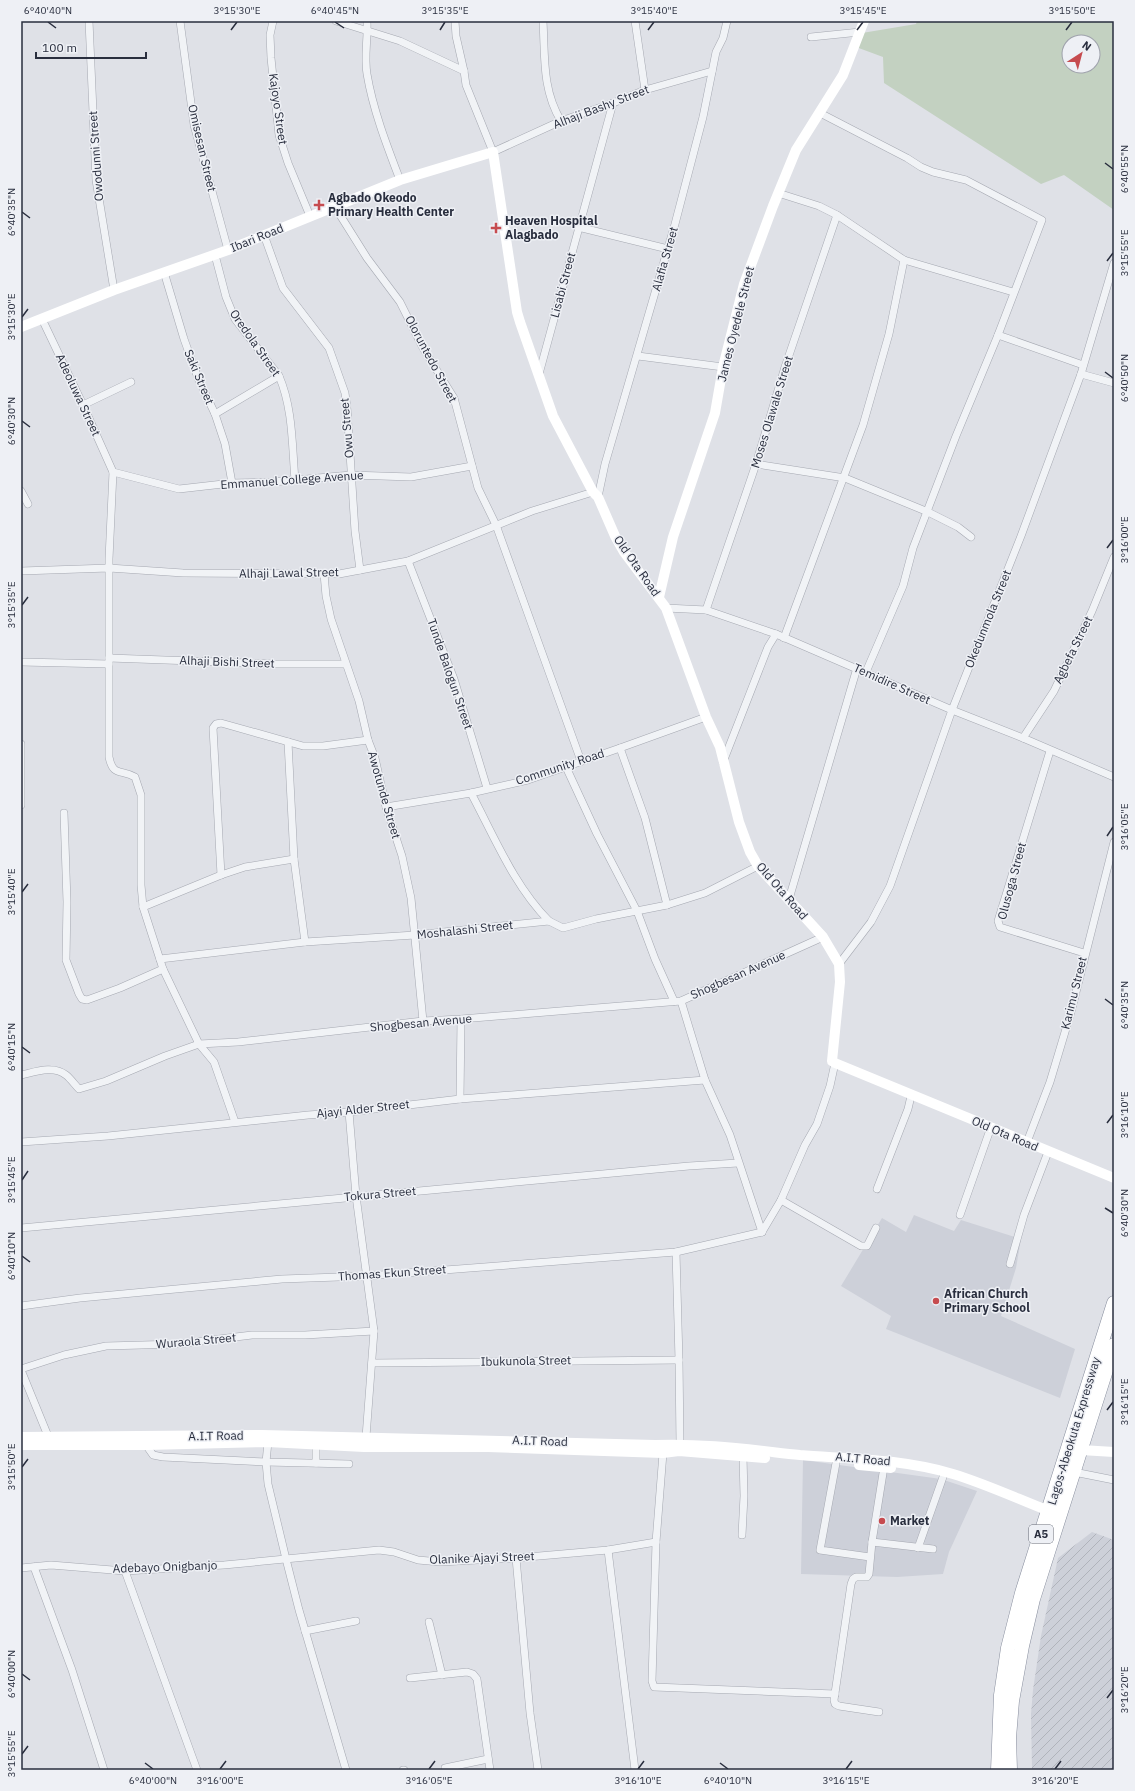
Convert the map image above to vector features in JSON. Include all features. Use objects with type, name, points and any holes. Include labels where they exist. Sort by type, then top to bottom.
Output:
[{"type":"highway","name":"Lagos-Abeokuta Expressway","points":[[998,1770],[1001,1695],[1008,1648],[1022,1593],[1114,1303]]},
{"type":"highway","name":"Lagos-Abeokuta Expressway","points":[[1010,1770],[1009,1738],[1012,1701],[1022,1646],[1033,1599],[1114,1346]]},
{"type":"street","name":"Owodunni Street","points":[[89,21],[96,180],[114,290]]},
{"type":"street","name":"Omisesan Street","points":[[180,21],[194,125],[228,250]]},
{"type":"street","name":"Kajoyo Street","points":[[273,21],[270,35],[270,58],[279,135],[288,164],[310,216]]},
{"type":"street","points":[[336,21],[368,30],[412,46],[464,71]]},
{"type":"street","points":[[367,21],[368,30],[365,49],[366,73],[381,129],[400,180]]},
{"type":"street","points":[[455,21],[456,36],[466,85],[493,152]]},
{"type":"street","points":[[543,21],[547,91],[553,109],[561,121]]},
{"type":"street","points":[[635,21],[644,90]]},
{"type":"street","name":"Alafia Street","points":[[595,494],[638,356],[668,249],[703,117],[716,52],[723,38],[727,21]]},
{"type":"street","name":"James Oyedele Street","points":[[659,597],[673,537],[715,413],[723,367],[744,284],[778,193],[796,150],[843,75],[864,21]]},
{"type":"street","points":[[811,37],[860,32]]},
{"type":"street","name":"Alhaji Bashy Street","points":[[493,152],[561,121],[613,103],[644,90],[712,71]]},
{"type":"street","name":"Lisabi Street","points":[[539,374],[613,103]]},
{"type":"street","points":[[820,113],[907,158],[921,167],[966,180],[1042,220],[913,548],[903,586],[866,672]]},
{"type":"street","name":"Ibari Road","points":[[21,327],[114,290],[228,250],[400,180],[493,152]]},
{"type":"street","name":"Old Ota Road","points":[[493,152],[517,312],[553,416],[624,552],[666,608],[706,717],[720,747],[743,834],[758,866],[823,937],[839,964]]},
{"type":"street","points":[[778,193],[819,206],[837,214],[904,260],[1013,292]]},
{"type":"street","name":"Oloruntedo Street","points":[[335,207],[367,258],[400,302],[423,348],[454,398],[478,488],[496,525],[581,761]]},
{"type":"street","name":"Moses Olawale Street","points":[[706,610],[756,464],[785,367],[837,214]]},
{"type":"street","points":[[578,227],[668,249]]},
{"type":"street","name":"Owu Street","points":[[264,235],[283,288],[297,309],[323,340],[334,362],[345,393],[360,570]]},
{"type":"street","name":"Oredola Street","points":[[215,255],[226,298],[235,319],[278,376],[288,401],[295,480]]},
{"type":"street","points":[[784,638],[845,478],[863,425],[889,334],[904,260]]},
{"type":"street","name":"Okedunmola Street","points":[[839,964],[871,922],[890,886],[952,710],[1021,536],[1081,374],[1114,263]]},
{"type":"street","name":"Saki Street","points":[[164,272],[184,339],[198,378],[215,414],[225,444],[232,483]]},
{"type":"street","name":"Adeoluwa Street","points":[[42,319],[113,472]]},
{"type":"street","points":[[998,335],[1083,365]]},
{"type":"street","points":[[638,356],[723,367]]},
{"type":"street","points":[[1081,374],[1114,383]]},
{"type":"street","points":[[215,414],[278,376]]},
{"type":"street","points":[[83,405],[131,382]]},
{"type":"street","points":[[756,464],[845,478],[928,512],[958,527],[972,537]]},
{"type":"street","name":"Emmanuel College Avenue","points":[[113,472],[179,489],[232,483],[273,482],[351,475],[411,477],[472,466]]},
{"type":"street","points":[[113,472],[109,568],[110,766],[119,772],[135,777],[142,795],[141,885],[143,907],[163,969],[199,1044],[214,1062],[235,1122]]},
{"type":"street","points":[[21,491],[28,504]]},
{"type":"street","name":"Alhaji Lawal Street","points":[[21,571],[109,568],[183,573],[339,574],[408,560],[532,511],[595,494]]},
{"type":"street","name":"Agbefa Street","points":[[1023,738],[1054,691],[1092,611],[1114,557]]},
{"type":"street","name":"Tunde Balogun Street","points":[[408,560],[454,679],[487,788]]},
{"type":"street","name":"Awotunde Street","points":[[324,574],[326,596],[345,664],[359,701],[368,740],[375,758],[386,807],[402,856],[415,935],[423,1021]]},
{"type":"street","name":"Temidire Street","points":[[666,608],[706,610],[776,634],[952,710],[1023,738],[1050,751],[1113,773]]},
{"type":"street","points":[[723,762],[768,647],[776,634]]},
{"type":"street","name":"Alhaji Bishi Street","points":[[21,662],[109,661],[345,664]]},
{"type":"street","points":[[789,899],[857,668]]},
{"type":"street","name":"Community Road","points":[[386,807],[471,793],[487,788],[528,780],[566,768],[581,761],[706,717]]},
{"type":"street","points":[[221,874],[213,728],[216,724],[221,723],[288,742],[313,746],[368,740]]},
{"type":"street","points":[[288,742],[294,859],[305,942]]},
{"type":"street","points":[[21,744],[21,805]]},
{"type":"street","points":[[620,748],[645,818],[667,906]]},
{"type":"street","name":"Olusoga Street","points":[[1050,751],[998,921],[1000,927],[1084,954]]},
{"type":"street","points":[[566,768],[597,834],[637,911],[656,959],[677,1001],[705,1080],[730,1135],[762,1232]]},
{"type":"street","points":[[471,793],[509,865],[537,909],[549,921]]},
{"type":"street","points":[[64,813],[67,902],[66,960],[82,999],[88,1000],[163,969]]},
{"type":"street","name":"Karimu Street","points":[[1027,1142],[1050,1082],[1071,1012],[1084,954],[1114,842]]},
{"type":"street","points":[[143,907],[221,874],[245,867],[294,859]]},
{"type":"street","name":"Moshalashi Street","points":[[160,959],[305,942],[415,935],[549,921],[563,928],[596,919],[667,906],[705,893],[758,866]]},
{"type":"street","name":"Shogbesan Avenue","points":[[21,1075],[44,1070],[59,1070],[67,1075],[79,1089],[88,1088],[165,1056],[199,1044],[238,1042],[423,1021],[461,1020],[677,1001],[823,937]]},
{"type":"street","points":[[762,1232],[781,1200],[805,1146],[817,1124],[830,1086],[835,1064],[832,1061],[832,1057],[840,982],[839,964]]},
{"type":"street","points":[[460,1099],[461,1020]]},
{"type":"street","name":"Old Ota Road","points":[[835,1064],[1114,1178]]},
{"type":"street","name":"Ajayi Alder Street","points":[[21,1142],[108,1136],[235,1122],[349,1112],[460,1099],[705,1080]]},
{"type":"street","points":[[877,1189],[908,1109],[911,1096]]},
{"type":"street","points":[[349,1112],[356,1196],[374,1331],[366,1437]]},
{"type":"street","points":[[960,1215],[991,1127]]},
{"type":"street","points":[[1010,1264],[1024,1215],[1048,1152]]},
{"type":"street","name":"Tokura Street","points":[[21,1228],[356,1196],[689,1166],[738,1163]]},
{"type":"street","points":[[781,1200],[860,1246],[867,1246],[876,1228]]},
{"type":"street","name":"Thomas Ekun Street","points":[[21,1306],[80,1298],[282,1280],[367,1276],[676,1252],[762,1232]]},
{"type":"street","points":[[676,1252],[680,1444]]},
{"type":"street","name":"Wuraola Street","points":[[21,1370],[64,1355],[106,1346],[178,1344],[252,1335],[305,1335],[374,1331]]},
{"type":"street","name":"Ibukunola Street","points":[[372,1363],[679,1360]]},
{"type":"street","points":[[21,1370],[48,1436]]},
{"type":"street","name":"A.I.T Road","points":[[21,1437],[262,1435],[655,1445],[680,1444],[743,1456],[884,1467],[942,1477],[1048,1514]]},
{"type":"street","points":[[268,1442],[266,1462],[268,1484],[305,1631],[346,1770]]},
{"type":"street","name":"A.I.T Road","points":[[21,1445],[146,1445],[268,1442],[364,1447],[488,1447],[663,1453],[714,1450],[877,1460],[918,1465],[954,1474],[1048,1514]]},
{"type":"street","points":[[146,1445],[149,1451],[156,1456],[266,1462],[349,1464]]},
{"type":"street","points":[[316,1445],[316,1463]]},
{"type":"street","points":[[1081,1450],[1114,1452]]},
{"type":"street","points":[[663,1453],[656,1542],[652,1681],[654,1687],[835,1694]]},
{"type":"street","points":[[742,1535],[744,1496],[743,1456]]},
{"type":"street","points":[[836,1463],[820,1550],[870,1557]]},
{"type":"street","points":[[879,1712],[839,1706],[835,1704],[835,1694],[852,1579],[856,1577],[867,1577],[869,1574],[872,1542],[884,1467]]},
{"type":"street","points":[[1074,1472],[1114,1480]]},
{"type":"street","points":[[918,1548],[942,1477]]},
{"type":"street","name":"Olanike Ajayi Street","points":[[286,1559],[379,1550],[394,1552],[418,1560],[440,1562],[516,1558],[608,1550],[656,1542]]},
{"type":"street","points":[[872,1542],[933,1549]]},
{"type":"street","points":[[608,1550],[635,1770]]},
{"type":"street","points":[[516,1558],[530,1713],[538,1770]]},
{"type":"street","name":"Adebayo Onigbanjo","points":[[21,1568],[51,1565],[125,1571],[286,1559]]},
{"type":"street","points":[[34,1567],[72,1670],[104,1770]]},
{"type":"street","points":[[125,1571],[197,1770]]},
{"type":"street","points":[[305,1631],[356,1621]]},
{"type":"street","points":[[429,1622],[442,1675]]},
{"type":"street","points":[[410,1678],[467,1672],[474,1674],[478,1679],[490,1770]]},
{"type":"street","points":[[445,1768],[488,1759]]},
{"type":"shaded area","name":"African Church Primary School","points":[[914,1215],[954,1231],[961,1220],[1021,1239],[1016,1268],[1001,1316],[1075,1349],[1060,1398],[886,1329],[891,1316],[841,1286],[882,1218],[906,1232]]},
{"type":"shaded area","name":"Market","points":[[803,1460],[941,1479],[977,1491],[949,1552],[943,1574],[897,1577],[801,1574]]},
{"type":"shaded area","points":[[1092,1532],[1114,1540],[1114,1770],[1032,1770],[1031,1714],[1033,1690],[1041,1636],[1058,1558]]},
{"type":"green space","points":[[917,21],[1114,21],[1114,210],[1064,175],[1041,184],[884,83],[883,57],[856,47],[862,33],[916,24]]},
{"type":"place","name":"Agbado Okeodo Primary Health Center","points":[[319,205]]},
{"type":"place","name":"Heaven Hospital Alagbado","points":[[496,228]]},
{"type":"place","name":"African Church Primary School","points":[[936,1301]]},
{"type":"place","name":"Market","points":[[882,1521]]}]
